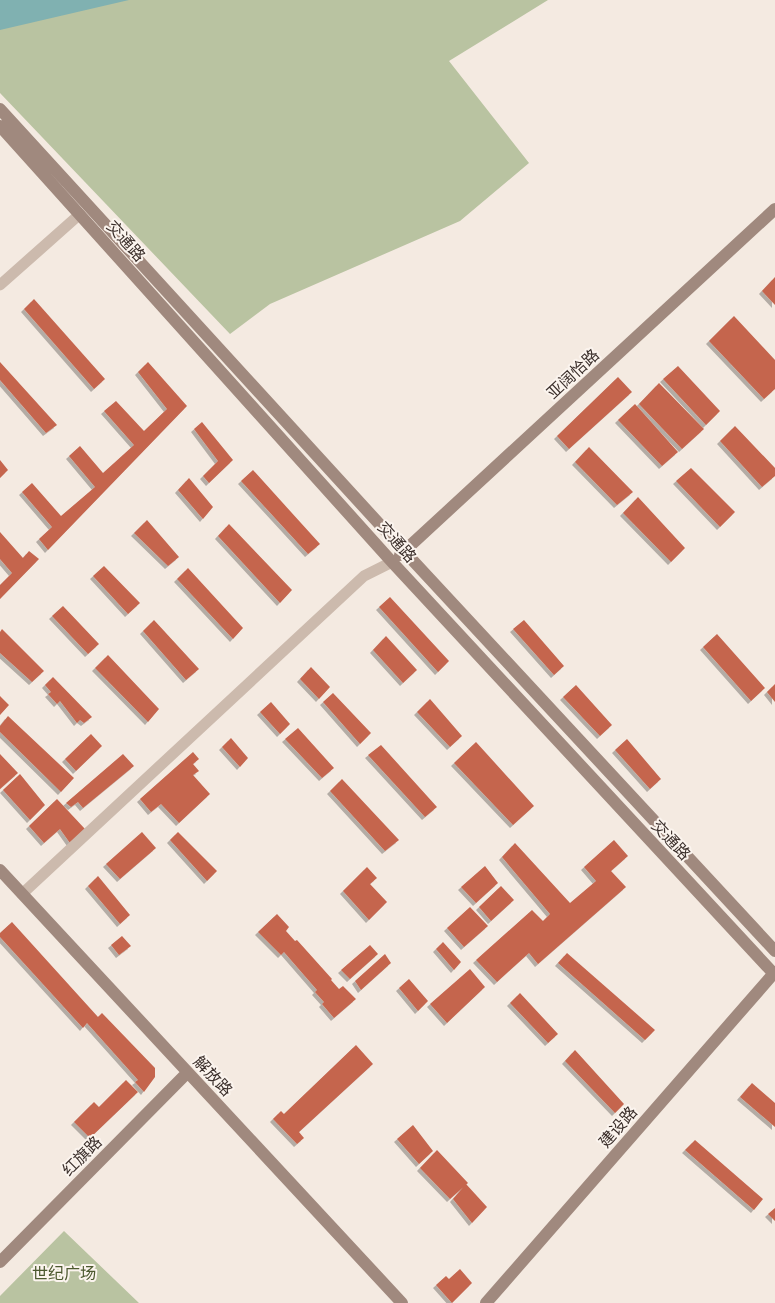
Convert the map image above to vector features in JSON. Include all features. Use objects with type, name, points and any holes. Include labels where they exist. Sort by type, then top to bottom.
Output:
[{"type":"main road","points":[[0,109],[404,551],[775,951]]},
{"type":"main road","name":"交通路","points":[[0,126],[392,562],[775,974]]},
{"type":"main road","name":"亚阔恰路","points":[[392,562],[775,209]]},
{"type":"main road","name":"解放路","points":[[0,870],[402,1303]]},
{"type":"main road","name":"建设路","points":[[486,1303],[775,974]]},
{"type":"main road","name":"红旗路","points":[[0,1262],[187,1073]]},
{"type":"street","points":[[0,285],[80,214]]},
{"type":"street","points":[[22,894],[364,576],[392,562]]},
{"type":"green space","points":[[0,0],[548,0],[449,61],[529,163],[460,221],[270,304],[230,334],[0,93]]},
{"type":"green space","name":"世纪广场","points":[[64,1231],[139,1303],[0,1303],[0,1296]]},
{"type":"water","points":[[0,0],[129,0],[0,30]]},
{"type":"building","points":[[775,277],[775,305],[762,291]]},
{"type":"building","points":[[34,299],[105,379],[94,389],[24,309]]},
{"type":"building","points":[[734,316],[775,360],[775,389],[764,399],[709,341]]},
{"type":"building","points":[[0,362],[57,425],[46,433],[0,380]]},
{"type":"building","points":[[148,362],[187,406],[48,550],[39,539],[52,527],[22,492],[32,483],[61,516],[95,487],[69,456],[80,446],[103,473],[134,445],[104,411],[116,401],[144,431],[167,409],[138,372]]},
{"type":"building","points":[[678,366],[720,411],[706,425],[663,379]]},
{"type":"building","points":[[618,377],[632,392],[569,449],[557,436]]},
{"type":"building","points":[[659,383],[704,429],[682,449],[639,404]]},
{"type":"building","points":[[635,404],[678,452],[662,466],[618,420]]},
{"type":"building","points":[[202,422],[233,460],[209,483],[203,476],[218,461],[194,429]]},
{"type":"building","points":[[735,426],[775,468],[775,476],[762,487],[720,441]]},
{"type":"building","points":[[589,447],[633,492],[617,505],[575,462]]},
{"type":"building","points":[[0,460],[8,470],[0,478]]},
{"type":"building","points":[[691,468],[735,512],[720,527],[676,481]]},
{"type":"building","points":[[253,470],[320,544],[308,554],[241,481]]},
{"type":"building","points":[[189,478],[213,507],[203,519],[178,490]]},
{"type":"building","points":[[638,497],[685,548],[671,562],[623,513]]},
{"type":"building","points":[[147,520],[179,557],[168,566],[134,533]]},
{"type":"building","points":[[229,524],[292,590],[280,603],[218,536]]},
{"type":"building","points":[[0,532],[23,558],[29,551],[39,559],[0,599],[0,585],[12,573],[0,559]]},
{"type":"building","points":[[104,566],[140,603],[128,614],[93,576]]},
{"type":"building","points":[[188,568],[243,628],[233,639],[177,579]]},
{"type":"building","points":[[390,597],[449,661],[438,672],[379,607]]},
{"type":"building","points":[[63,606],[99,644],[88,654],[52,616]]},
{"type":"building","points":[[154,620],[199,669],[186,680],[143,631]]},
{"type":"building","points":[[524,620],[564,666],[554,675],[513,629]]},
{"type":"building","points":[[2,629],[44,671],[32,682],[0,653],[0,632]]},
{"type":"building","points":[[717,634],[765,688],[751,701],[703,647]]},
{"type":"building","points":[[386,636],[417,670],[403,683],[373,650]]},
{"type":"building","points":[[108,655],[159,709],[148,722],[95,668]]},
{"type":"building","points":[[311,667],[330,687],[319,699],[300,679]]},
{"type":"building","points":[[53,677],[92,717],[84,723],[80,720],[77,723],[60,701],[57,704],[48,694],[51,692],[45,685]]},
{"type":"building","points":[[775,684],[775,702],[767,692]]},
{"type":"building","points":[[576,685],[612,725],[600,736],[563,697]]},
{"type":"building","points":[[333,693],[371,733],[360,744],[323,702]]},
{"type":"building","points":[[0,696],[9,705],[0,715]]},
{"type":"building","points":[[430,699],[462,736],[450,747],[417,712]]},
{"type":"building","points":[[271,702],[290,724],[280,734],[260,712]]},
{"type":"building","points":[[8,716],[74,778],[61,792],[0,732],[0,726]]},
{"type":"building","points":[[298,728],[334,768],[322,778],[285,739]]},
{"type":"building","points":[[91,734],[102,746],[76,771],[65,759]]},
{"type":"building","points":[[231,738],[248,758],[240,767],[222,747]]},
{"type":"building","points":[[627,739],[661,779],[650,789],[615,750]]},
{"type":"building","points":[[476,742],[534,806],[513,825],[454,763]]},
{"type":"building","points":[[381,745],[437,807],[425,817],[368,755]]},
{"type":"building","points":[[193,752],[199,759],[193,764],[199,771],[193,775],[210,794],[179,823],[161,804],[151,812],[140,799]]},
{"type":"building","points":[[0,754],[18,773],[0,789]]},
{"type":"building","points":[[123,754],[134,766],[83,808],[78,802],[71,807],[66,803]]},
{"type":"building","points":[[20,774],[45,805],[30,820],[3,790]]},
{"type":"building","points":[[342,779],[399,840],[385,851],[330,791]]},
{"type":"building","points":[[57,799],[85,829],[70,843],[60,829],[44,843],[29,826]]},
{"type":"building","points":[[142,832],[156,848],[120,879],[106,864]]},
{"type":"building","points":[[178,832],[217,871],[207,881],[170,840]]},
{"type":"building","points":[[614,840],[628,856],[611,871],[626,887],[538,964],[529,953],[497,982],[476,960],[532,910],[543,921],[550,914],[502,857],[515,843],[570,903],[596,881],[584,867]]},
{"type":"building","points":[[485,866],[498,883],[476,903],[461,887]]},
{"type":"building","points":[[367,867],[377,878],[370,884],[387,902],[369,920],[343,891]]},
{"type":"building","points":[[98,876],[130,915],[120,924],[88,886]]},
{"type":"building","points":[[501,886],[514,900],[491,921],[479,907]]},
{"type":"building","points":[[470,907],[488,926],[464,947],[447,928]]},
{"type":"building","points":[[277,914],[289,927],[286,931],[295,941],[297,940],[339,989],[343,986],[356,999],[334,1018],[322,1004],[324,1002],[315,992],[317,990],[284,952],[281,955],[258,932]]},
{"type":"building","points":[[12,922],[98,1017],[102,1013],[155,1068],[155,1077],[144,1092],[135,1082],[138,1080],[87,1023],[83,1028],[0,937],[0,933]]},
{"type":"building","points":[[122,936],[131,946],[119,955],[111,945]]},
{"type":"building","points":[[443,942],[461,962],[454,970],[436,949]]},
{"type":"building","points":[[370,945],[378,954],[350,979],[341,970]]},
{"type":"building","points":[[567,953],[655,1030],[645,1040],[558,963]]},
{"type":"building","points":[[385,954],[391,963],[361,990],[355,981]]},
{"type":"building","points":[[470,969],[485,987],[447,1023],[430,1004]]},
{"type":"building","points":[[409,979],[428,1001],[418,1011],[399,988]]},
{"type":"building","points":[[520,993],[558,1034],[548,1043],[510,1003]]},
{"type":"building","points":[[356,1045],[373,1064],[299,1132],[304,1138],[297,1144],[273,1119],[281,1111],[284,1114]]},
{"type":"building","points":[[575,1050],[624,1104],[615,1113],[565,1061]]},
{"type":"building","points":[[126,1080],[138,1092],[90,1138],[74,1122],[94,1102],[99,1107]]},
{"type":"building","points":[[752,1083],[775,1103],[775,1127],[740,1097]]},
{"type":"building","points":[[413,1125],[433,1151],[419,1164],[397,1139]]},
{"type":"building","points":[[695,1140],[763,1199],[754,1210],[685,1150]]},
{"type":"building","points":[[437,1150],[468,1183],[450,1199],[420,1168]]},
{"type":"building","points":[[466,1184],[487,1207],[472,1223],[453,1199]]},
{"type":"building","points":[[775,1208],[775,1221],[768,1214]]},
{"type":"building","points":[[460,1269],[472,1283],[452,1303],[436,1285],[446,1276],[449,1279]]}]
